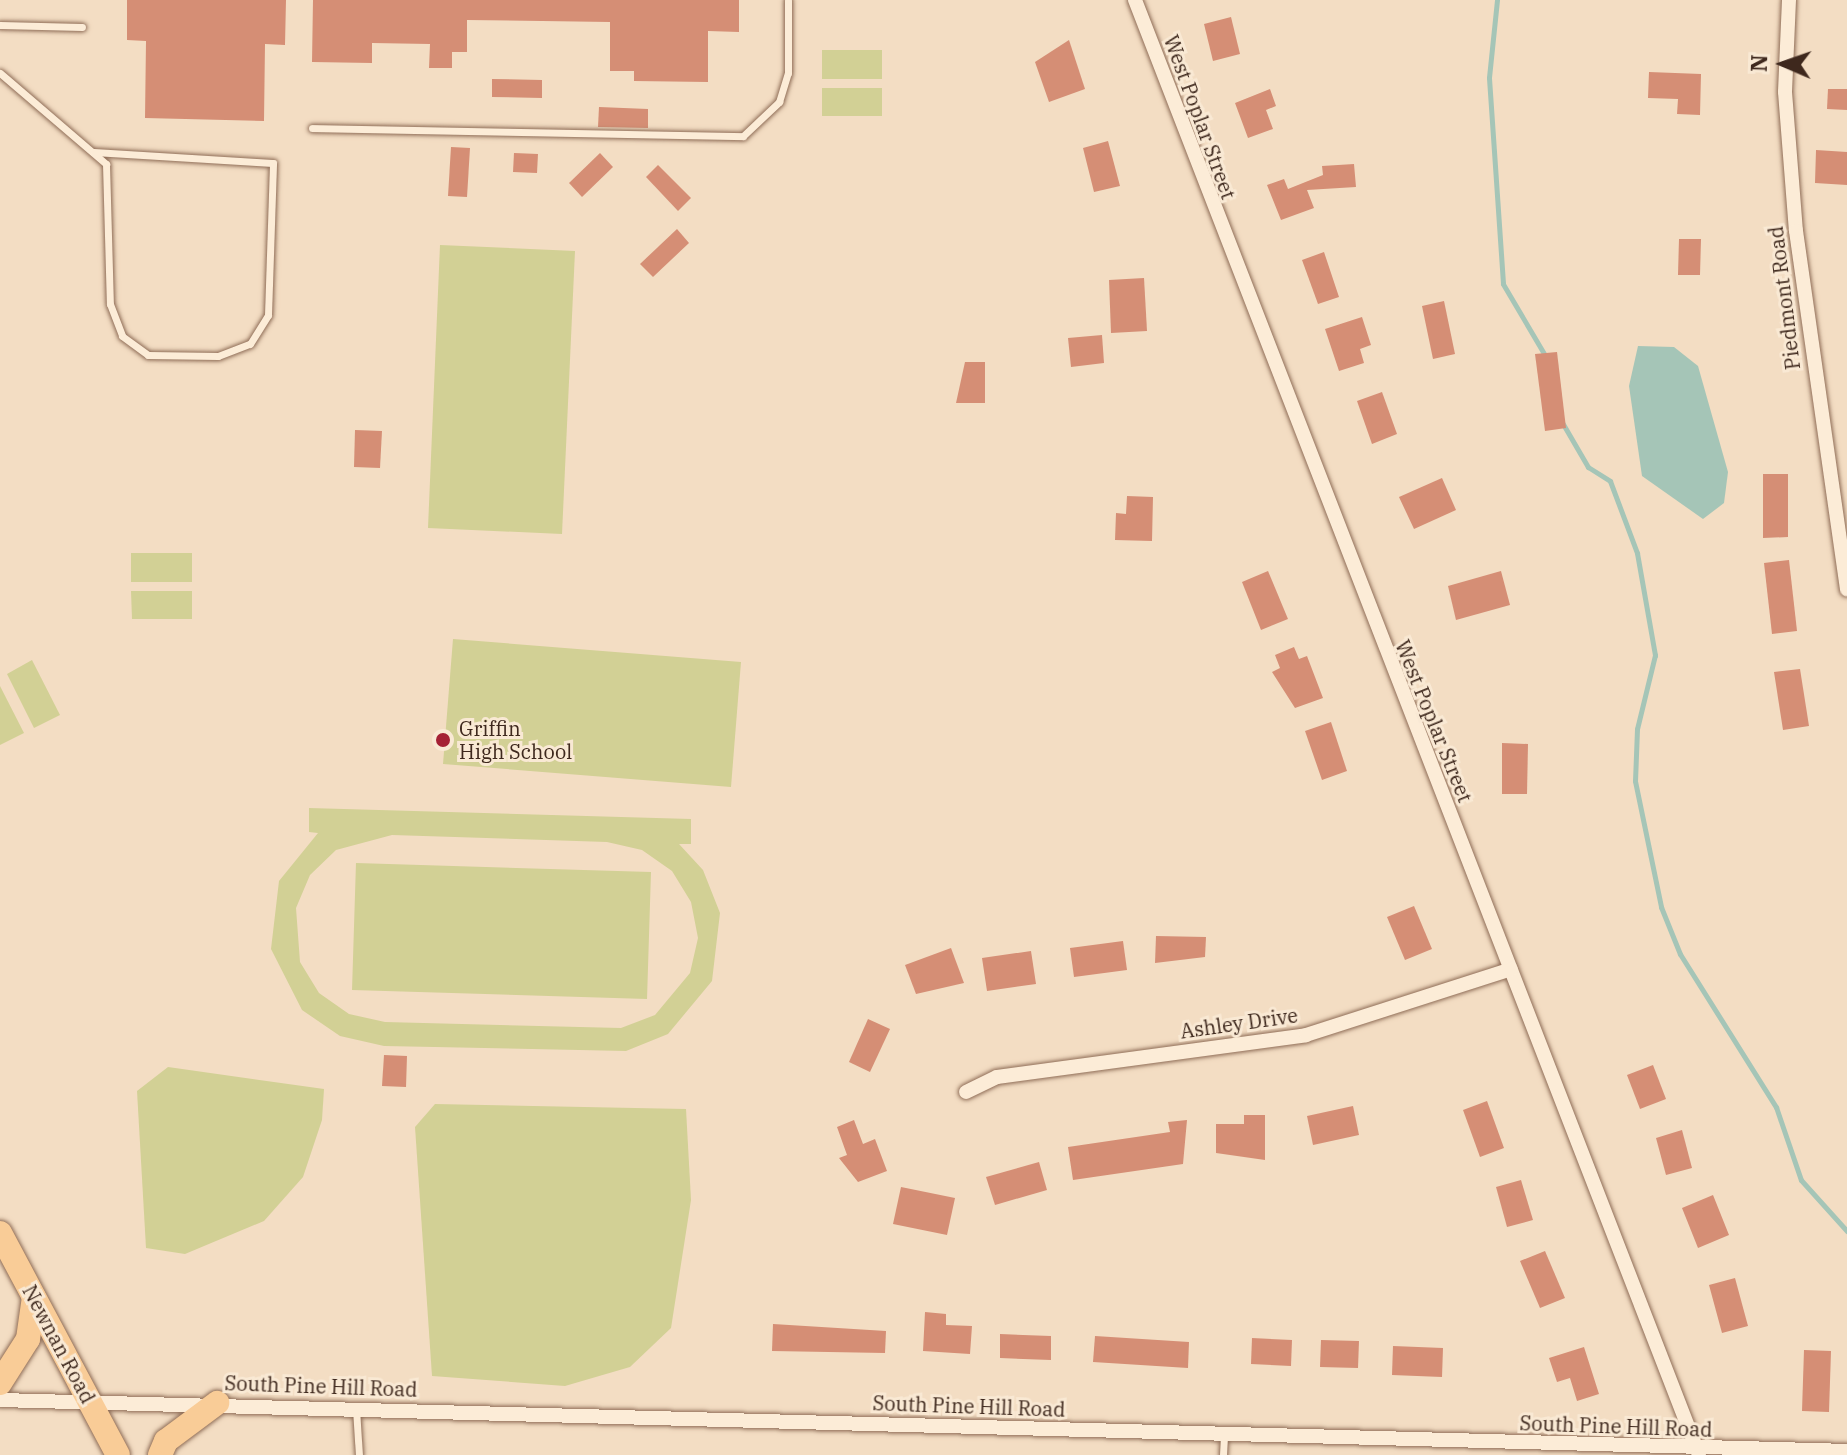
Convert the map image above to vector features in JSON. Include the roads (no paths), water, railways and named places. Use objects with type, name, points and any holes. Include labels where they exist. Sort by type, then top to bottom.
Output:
[{"type":"main road","name":"Newnan Road","points":[[0,1233],[118,1455]]},
{"type":"main road","points":[[0,1383],[28,1339],[34,1297]]},
{"type":"main road","points":[[160,1455],[166,1441],[217,1403]]},
{"type":"street","name":"West Poplar Street","points":[[1135,0],[1699,1452]]},
{"type":"street","name":"Piedmont Road","points":[[1789,0],[1785,92],[1796,231],[1847,589]]},
{"type":"street","name":"Ashley Drive","points":[[966,1092],[997,1077],[1306,1035],[1511,969]]},
{"type":"street","name":"South Pine Hill Road","points":[[0,1400],[89,1399],[1224,1434],[1462,1448],[1847,1451]]},
{"type":"lane","points":[[312,128],[743,136],[779,102],[788,73],[788,0]]},
{"type":"lane","points":[[0,25],[82,27]]},
{"type":"lane","points":[[0,73],[106,164],[110,304],[122,336],[148,355],[218,356],[250,344],[268,315],[273,163],[93,152]]},
{"type":"lane","points":[[356,1407],[359,1455]]},
{"type":"lane","points":[[1223,1455],[1224,1434]]},
{"type":"waterway","points":[[1497,0],[1489,78],[1503,284],[1546,357]]},
{"type":"waterway","points":[[1563,424],[1588,467],[1610,481],[1637,553],[1655,655],[1637,729],[1635,781],[1661,907],[1680,954],[1776,1107],[1801,1180],[1847,1231]]},
{"type":"place","name":"Griffin High School","points":[[443,740]]}]
